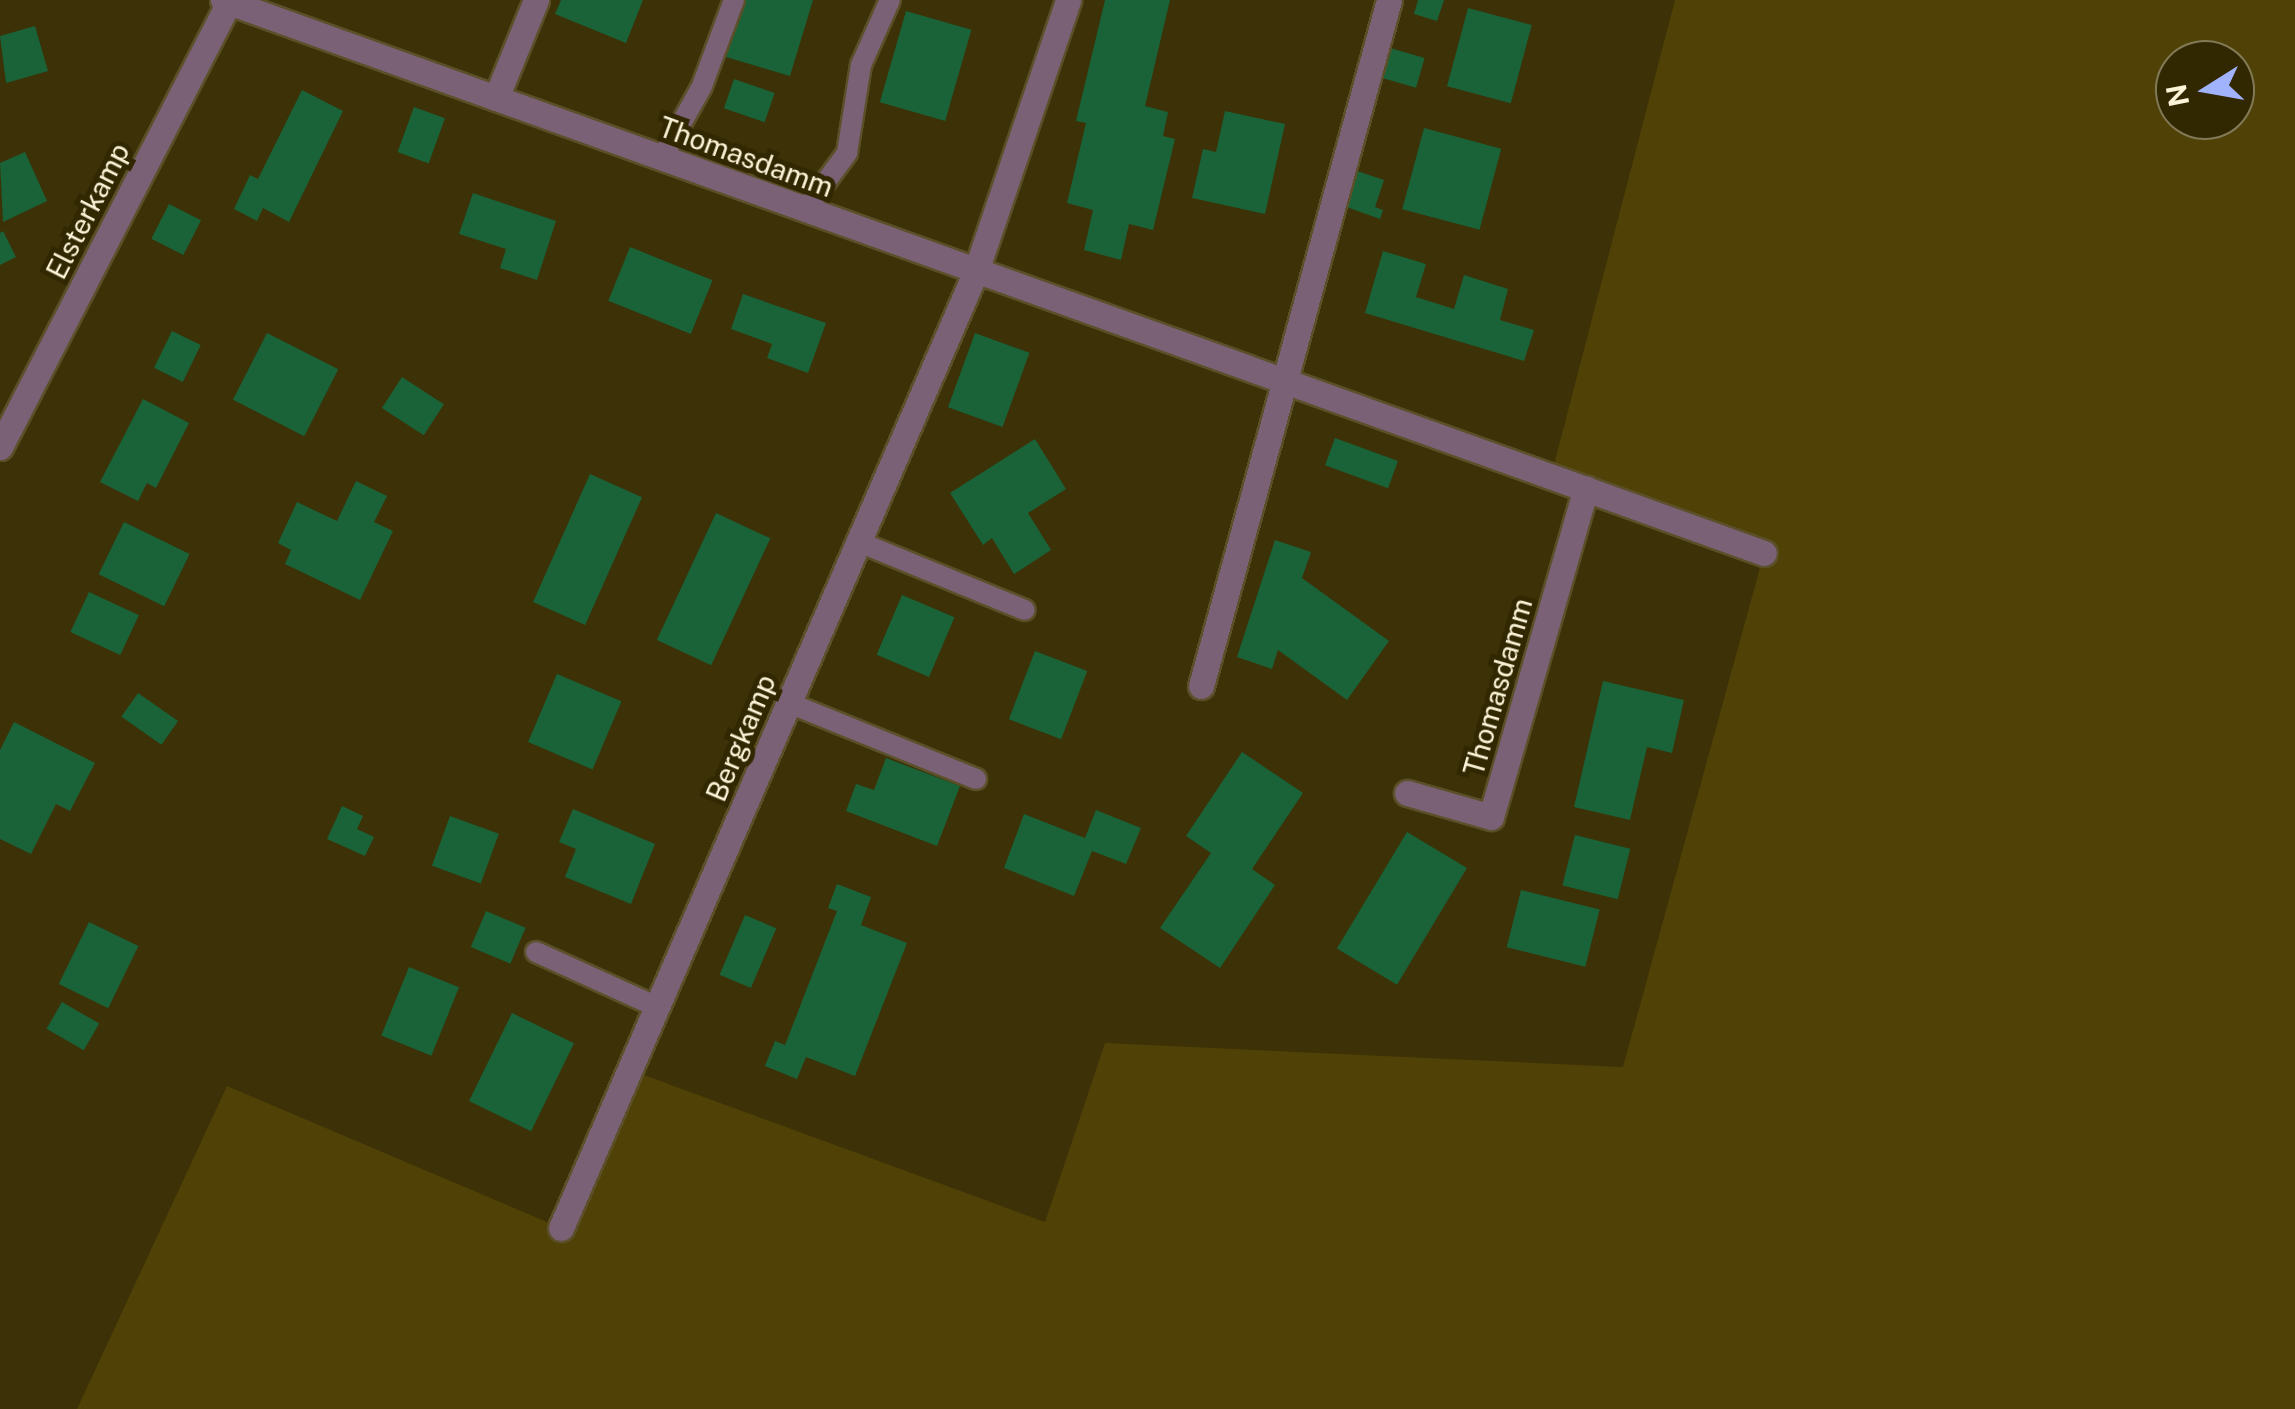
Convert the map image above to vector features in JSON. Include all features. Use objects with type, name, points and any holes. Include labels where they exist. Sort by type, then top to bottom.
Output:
[{"type":"street","points":[[496,98],[536,0]]},
{"type":"street","points":[[976,271],[1068,0]]},
{"type":"street","points":[[1202,686],[1390,0]]},
{"type":"street","name":"Thomasdamm","points":[[226,1],[1764,553]]},
{"type":"street","name":"Elsterkamp","points":[[0,446],[226,1]]},
{"type":"street","name":"Bergkamp","points":[[561,1228],[976,271]]},
{"type":"street","name":"Thomasdamm","points":[[1407,793],[1492,818],[1586,488]]},
{"type":"lane","points":[[662,158],[702,86],[734,0]]},
{"type":"lane","points":[[805,210],[847,153],[862,65],[890,0]]},
{"type":"lane","points":[[859,542],[1025,610]]},
{"type":"lane","points":[[789,702],[976,779]]},
{"type":"lane","points":[[536,952],[657,1007]]},
{"type":"shaded area","points":[[1675,0],[2295,0],[2295,1409],[77,1409],[227,1086],[561,1228],[630,1070],[1045,1222],[1105,1043],[1623,1067],[1764,553],[1551,476]]},
{"type":"building","points":[[561,0],[643,0],[626,43],[555,14]]},
{"type":"building","points":[[742,0],[813,0],[790,76],[726,57]]},
{"type":"building","points":[[1105,0],[1170,0],[1145,106],[1168,112],[1163,136],[1175,139],[1153,230],[1129,224],[1121,260],[1084,250],[1093,210],[1067,203],[1086,123],[1076,121]]},
{"type":"building","points":[[1418,0],[1444,0],[1437,21],[1414,14]]},
{"type":"building","points":[[1468,8],[1532,25],[1511,103],[1447,86]]},
{"type":"building","points":[[906,11],[971,30],[945,121],[880,102]]},
{"type":"building","points":[[35,26],[48,71],[6,83],[0,36]]},
{"type":"building","points":[[1390,48],[1425,58],[1416,88],[1381,78]]},
{"type":"building","points":[[734,79],[775,93],[765,122],[724,108]]},
{"type":"building","points":[[302,90],[343,111],[289,222],[263,208],[257,221],[234,209],[250,175],[258,179]]},
{"type":"building","points":[[414,107],[445,118],[429,163],[398,152]]},
{"type":"building","points":[[1225,111],[1285,124],[1265,214],[1192,198],[1203,149],[1216,152]]},
{"type":"building","points":[[1424,128],[1501,149],[1480,230],[1402,209]]},
{"type":"building","points":[[25,152],[47,201],[3,222],[0,163]]},
{"type":"building","points":[[1351,169],[1384,180],[1375,207],[1383,210],[1380,219],[1338,204]]},
{"type":"building","points":[[473,193],[556,221],[537,280],[500,268],[506,249],[459,234]]},
{"type":"building","points":[[169,204],[201,220],[183,255],[151,239]]},
{"type":"building","points":[[3,231],[16,257],[0,265],[0,233]]},
{"type":"building","points":[[630,247],[713,280],[691,334],[608,301]]},
{"type":"building","points":[[1383,251],[1426,264],[1416,297],[1454,309],[1464,275],[1508,289],[1500,320],[1534,330],[1524,361],[1365,313]]},
{"type":"building","points":[[743,294],[826,323],[808,373],[767,358],[772,344],[731,329]]},
{"type":"building","points":[[172,331],[201,345],[183,382],[154,368]]},
{"type":"building","points":[[267,333],[338,369],[304,436],[233,400]]},
{"type":"building","points":[[975,333],[1030,353],[1002,427],[948,407]]},
{"type":"building","points":[[402,377],[444,404],[424,435],[382,408]]},
{"type":"building","points":[[143,399],[189,423],[156,488],[147,483],[138,501],[100,482]]},
{"type":"building","points":[[1335,438],[1398,461],[1388,488],[1325,465]]},
{"type":"building","points":[[1035,439],[1066,489],[1028,513],[1051,550],[1014,574],[992,538],[983,545],[950,493]]},
{"type":"building","points":[[590,474],[642,497],[585,625],[533,602]]},
{"type":"building","points":[[356,481],[387,496],[374,522],[393,531],[360,600],[285,564],[291,550],[278,543],[297,502],[337,521]]},
{"type":"building","points":[[716,513],[770,538],[711,665],[657,640]]},
{"type":"building","points":[[124,522],[190,554],[164,606],[99,574]]},
{"type":"building","points":[[1275,540],[1311,552],[1302,578],[1389,641],[1347,700],[1278,650],[1272,669],[1237,657]]},
{"type":"building","points":[[89,592],[139,615],[120,655],[70,632]]},
{"type":"building","points":[[902,595],[954,617],[929,677],[877,655]]},
{"type":"building","points":[[1035,651],[1087,671],[1061,739],[1009,719]]},
{"type":"building","points":[[557,674],[621,701],[593,769],[528,742]]},
{"type":"building","points":[[1603,681],[1684,700],[1672,753],[1647,747],[1630,820],[1574,807]]},
{"type":"building","points":[[138,693],[178,721],[162,745],[121,717]]},
{"type":"building","points":[[14,722],[95,763],[70,811],[56,804],[31,854],[0,839],[0,750]]},
{"type":"building","points":[[1242,752],[1303,793],[1252,869],[1275,885],[1220,968],[1160,928],[1211,853],[1186,836]]},
{"type":"building","points":[[886,758],[960,786],[937,846],[846,811],[856,784],[874,790]]},
{"type":"building","points":[[342,806],[363,816],[357,829],[374,837],[365,856],[327,839]]},
{"type":"building","points":[[573,809],[655,844],[631,904],[565,877],[576,849],[559,842]]},
{"type":"building","points":[[1096,810],[1141,828],[1126,864],[1092,851],[1074,896],[1004,868],[1024,814],[1085,838]]},
{"type":"building","points":[[450,816],[499,834],[481,884],[432,866]]},
{"type":"building","points":[[1407,832],[1467,868],[1397,985],[1337,949]]},
{"type":"building","points":[[1575,835],[1630,849],[1618,899],[1562,885]]},
{"type":"building","points":[[837,884],[871,897],[861,925],[907,943],[855,1076],[806,1057],[797,1079],[765,1066],[775,1041],[785,1045],[837,911],[828,908]]},
{"type":"building","points":[[1521,890],[1600,910],[1585,967],[1507,947]]},
{"type":"building","points":[[486,911],[526,928],[510,964],[471,947]]},
{"type":"building","points":[[745,915],[776,928],[751,988],[720,975]]},
{"type":"building","points":[[89,922],[138,946],[108,1008],[59,984]]},
{"type":"building","points":[[409,967],[459,987],[431,1056],[381,1036]]},
{"type":"building","points":[[62,1002],[99,1024],[84,1050],[47,1029]]},
{"type":"building","points":[[512,1013],[574,1043],[531,1131],[469,1101]]}]
